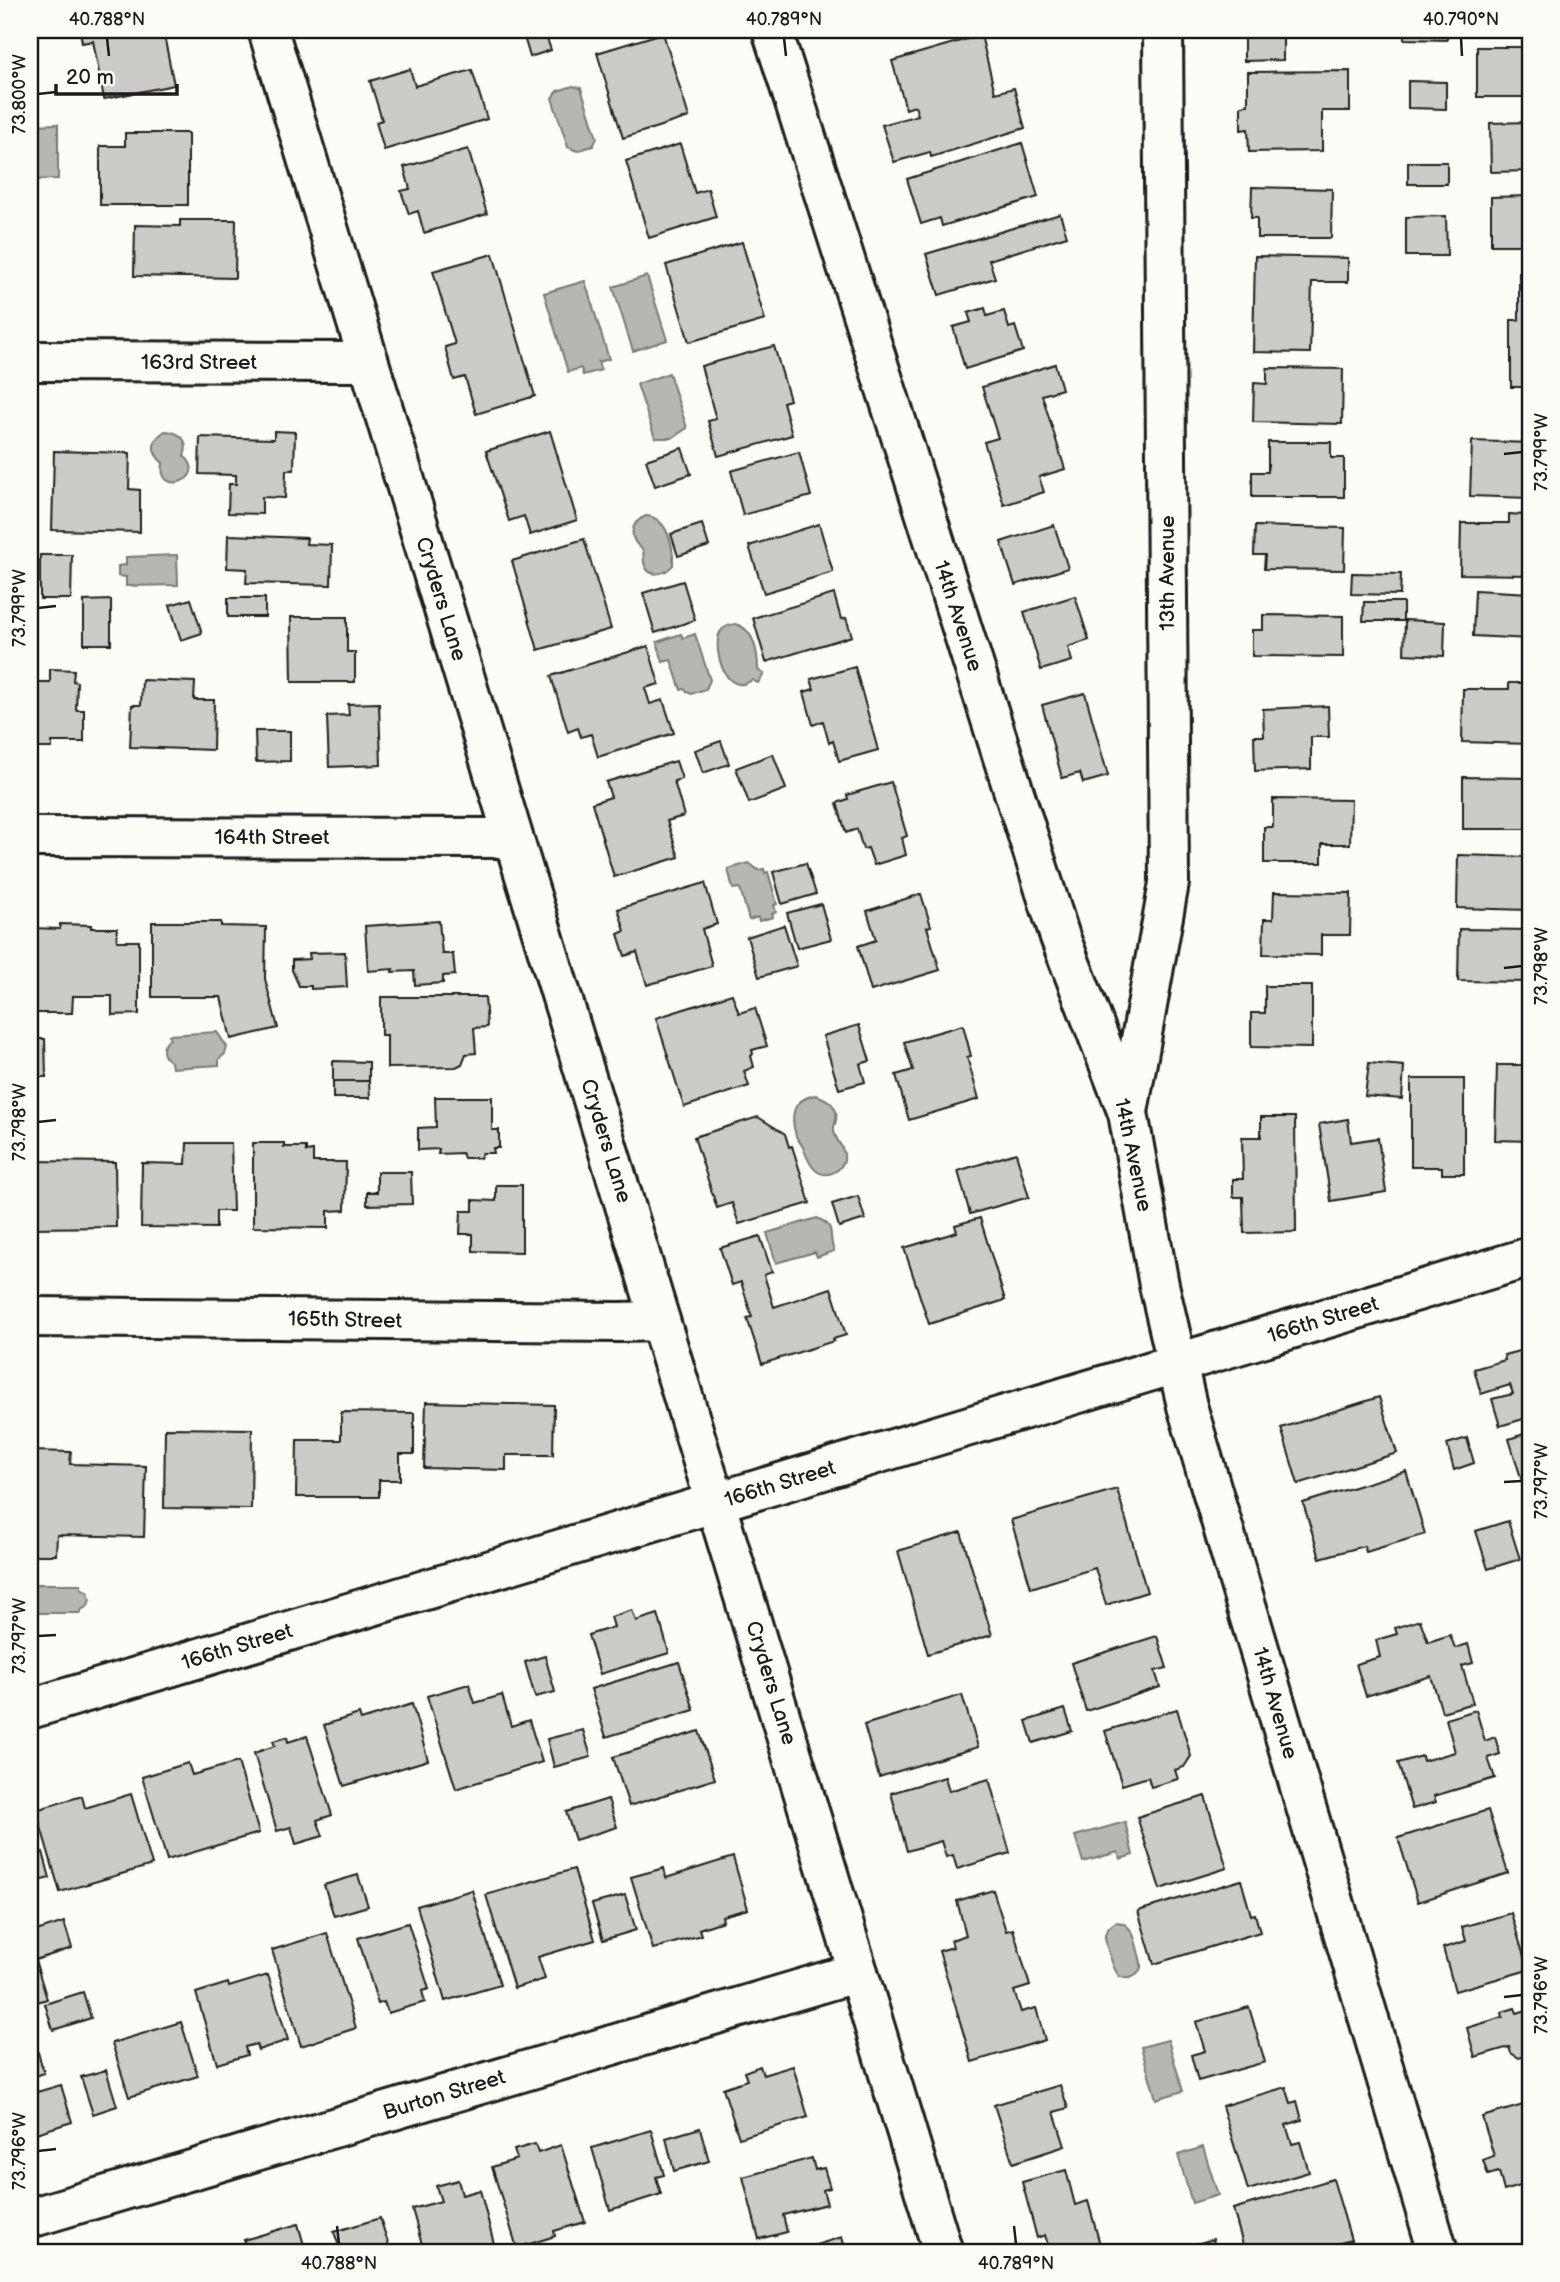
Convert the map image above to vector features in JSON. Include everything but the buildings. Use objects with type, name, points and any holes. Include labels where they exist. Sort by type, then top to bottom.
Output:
[{"type":"street","name":"Cryders Lane","points":[[268,30],[943,2252]]},
{"type":"street","name":"14th Avenue","points":[[772,30],[1060,937],[1128,1113],[1159,1285],[1177,1365],[1438,2252]]},
{"type":"street","name":"13th Avenue","points":[[1128,1113],[1169,883],[1163,30]]},
{"type":"street","name":"163rd Street","points":[[30,361],[369,362]]},
{"type":"street","name":"164th Street","points":[[30,837],[513,838]]},
{"type":"street","name":"166th Street","points":[[30,1709],[1530,1257]]},
{"type":"street","name":"165th Street","points":[[30,1317],[660,1321]]},
{"type":"street","name":"Burton Street","points":[[30,2218],[858,1972]]},
{"type":"shaded area","points":[[573,86],[581,88],[597,138],[593,146],[577,151],[568,147],[552,98],[557,91]]},
{"type":"shaded area","points":[[58,124],[58,179],[30,180],[30,125]]},
{"type":"shaded area","points":[[647,276],[667,340],[633,351],[613,287]]},
{"type":"shaded area","points":[[585,281],[609,359],[598,362],[601,370],[583,375],[581,368],[568,372],[544,293]]},
{"type":"shaded area","points":[[669,373],[687,428],[672,438],[655,438],[637,384]]},
{"type":"shaded area","points":[[165,431],[179,435],[185,441],[184,456],[191,464],[191,471],[181,481],[167,480],[163,474],[163,463],[154,450],[157,438]]},
{"type":"shaded area","points":[[646,516],[659,521],[664,527],[672,549],[673,565],[657,574],[646,567],[643,550],[635,541],[632,531],[636,523]]},
{"type":"shaded area","points":[[177,555],[178,585],[126,586],[126,577],[118,576],[118,566],[126,565],[126,557]]},
{"type":"shaded area","points":[[735,624],[747,630],[754,642],[758,670],[764,674],[758,683],[752,680],[742,684],[734,682],[722,667],[718,637],[724,628]]},
{"type":"shaded area","points":[[681,634],[683,638],[695,634],[710,680],[706,689],[691,694],[681,690],[671,660],[663,662],[657,642]]},
{"type":"shaded area","points":[[749,863],[758,870],[764,869],[765,873],[768,872],[777,904],[774,905],[776,912],[772,914],[773,917],[759,921],[758,917],[749,920],[740,888],[733,889],[728,869]]},
{"type":"shaded area","points":[[217,1032],[227,1047],[225,1054],[219,1059],[219,1065],[172,1068],[163,1048],[170,1039],[169,1035]]},
{"type":"shaded area","points":[[815,1095],[824,1098],[834,1107],[834,1131],[844,1152],[842,1164],[830,1174],[822,1174],[813,1168],[794,1128],[793,1115],[797,1105],[807,1097]]},
{"type":"shaded area","points":[[817,1218],[830,1228],[834,1251],[817,1257],[815,1252],[776,1263],[767,1233]]},
{"type":"shaded area","points":[[30,1584],[81,1584],[81,1588],[88,1592],[88,1606],[81,1610],[81,1613],[30,1613]]},
{"type":"shaded area","points":[[1125,1822],[1133,1855],[1120,1859],[1118,1852],[1083,1862],[1075,1836]]},
{"type":"shaded area","points":[[1116,1922],[1127,1926],[1135,1939],[1141,1965],[1138,1973],[1132,1977],[1119,1976],[1108,1949],[1105,1934]]},
{"type":"shaded area","points":[[1168,2040],[1183,2091],[1156,2099],[1141,2047]]},
{"type":"shaded area","points":[[1203,2147],[1218,2195],[1192,2203],[1178,2155]]}]
